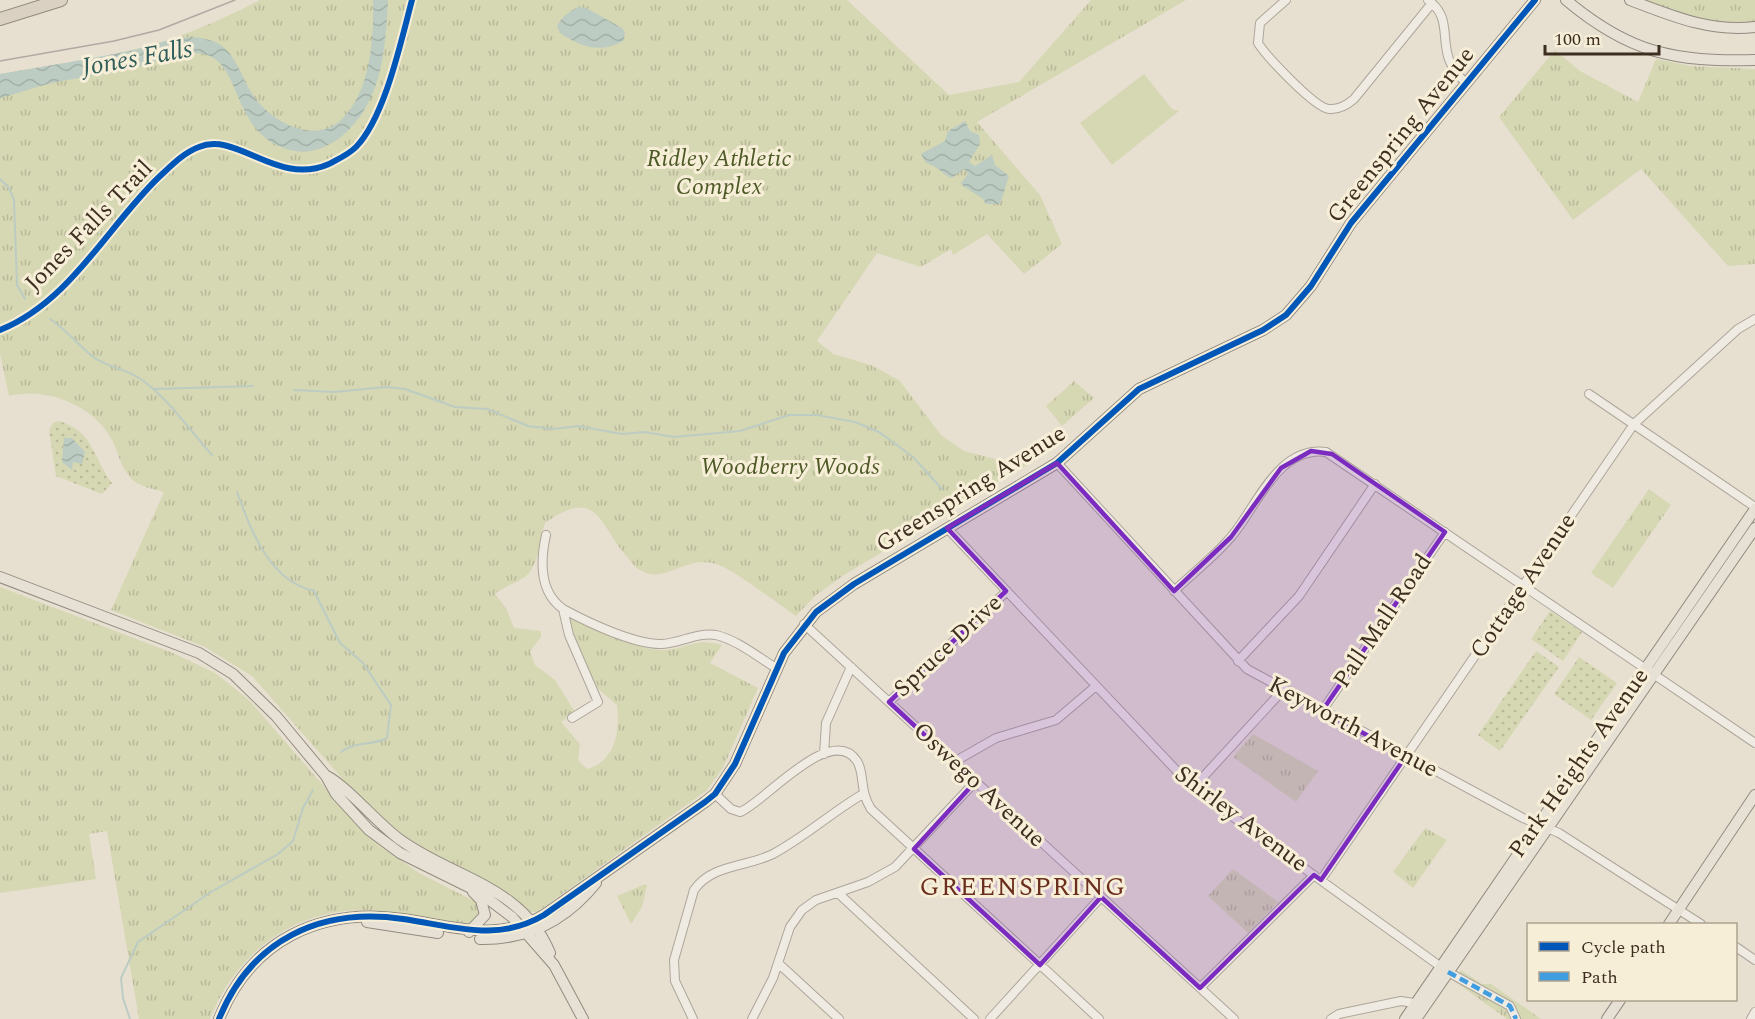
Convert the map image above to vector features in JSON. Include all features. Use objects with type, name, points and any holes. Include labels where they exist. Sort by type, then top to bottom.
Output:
[{"type":"highway","points":[[0,19],[61,0]]},
{"type":"highway","points":[[0,26],[23,13]]},
{"type":"main road","name":"Greenspring Avenue","points":[[322,923],[372,923],[472,939],[530,928],[590,881],[600,878],[715,794],[735,764],[776,668],[804,624],[839,593],[1057,463],[1139,389],[1263,330],[1286,315],[1311,286],[1351,223],[1535,0]]},
{"type":"main road","points":[[1566,0],[1612,35],[1647,49],[1692,58],[1755,60]]},
{"type":"main road","points":[[1630,0],[1695,24],[1726,29],[1755,27]]},
{"type":"main road","name":"Park Heights Avenue","points":[[1405,1019],[1420,1005],[1649,671],[1755,508]]},
{"type":"main road","name":"Park Heights Avenue","points":[[1649,671],[1755,528]]},
{"type":"main road","points":[[0,577],[199,653],[220,666],[260,698],[326,776],[336,794],[357,819],[380,838],[422,866],[493,901],[530,928]]},
{"type":"main road","points":[[326,776],[338,783],[376,821],[406,844],[491,887],[510,901],[554,965],[584,1019]]},
{"type":"main road","points":[[1670,923],[1755,795]]},
{"type":"main road","points":[[466,886],[484,908],[484,918],[470,932]]},
{"type":"main road","name":"Greenspring Avenue","points":[[219,1019],[242,976],[262,955],[293,934],[342,917],[370,915],[470,932],[530,928]]},
{"type":"main road","points":[[1607,1019],[1619,1001]]},
{"type":"main road","name":"Park Heights Avenue","points":[[1416,1019],[1420,1005]]},
{"type":"street","points":[[1286,0],[1260,23],[1257,36],[1262,49],[1315,102],[1328,109],[1343,107],[1354,99],[1430,2],[1443,22],[1448,63],[1466,83]]},
{"type":"street","name":"Cottage Avenue","points":[[1200,988],[1318,877],[1406,756],[1634,424],[1738,328],[1755,319]]},
{"type":"street","points":[[1589,394],[1755,508]]},
{"type":"street","points":[[1174,591],[1231,537],[1281,468],[1304,453],[1318,451],[1332,454],[1755,743]]},
{"type":"street","name":"Keyworth Avenue","points":[[1057,463],[1238,661],[1283,690],[1542,826],[1699,923]]},
{"type":"street","points":[[1238,661],[1299,596],[1375,484]]},
{"type":"street","name":"Shirley Avenue","points":[[947,528],[1193,788],[1444,969],[1510,1006],[1516,1019]]},
{"type":"street","name":"Pall Mall Road","points":[[1322,711],[1445,532]]},
{"type":"street","points":[[546,535],[543,560],[546,590],[548,597],[563,609],[650,643],[666,643],[697,635],[716,635],[733,642],[776,668]]},
{"type":"street","name":"Spruce Drive","points":[[889,702],[1006,591]]},
{"type":"street","points":[[563,609],[569,635],[598,702],[572,718]]},
{"type":"street","name":"Oswego Avenue","points":[[804,624],[1234,1019]]},
{"type":"street","points":[[824,754],[826,723],[851,667]]},
{"type":"street","points":[[954,762],[996,738],[1056,720],[1096,686]]},
{"type":"street","points":[[1193,788],[1283,690]]},
{"type":"street","points":[[715,794],[731,809],[740,812],[780,781],[824,754],[842,752],[855,759],[860,770],[863,794],[871,809],[1099,1019]]},
{"type":"street","points":[[752,1019],[769,989],[785,937],[796,917],[816,900],[881,877],[895,867],[975,782]]},
{"type":"street","points":[[693,1019],[675,981],[674,960],[694,890],[700,882],[713,873],[773,854],[863,794]]},
{"type":"street","points":[[838,893],[974,1019]]},
{"type":"street","points":[[990,1019],[1101,897]]},
{"type":"street","points":[[1737,948],[1755,960]]},
{"type":"street","points":[[778,963],[839,1019]]},
{"type":"street","points":[[1331,1019],[1339,1014],[1401,1001],[1420,1005]]},
{"type":"street","points":[[1750,1019],[1755,1012]]},
{"type":"highlighted area","points":[[1311,451],[1332,454],[1445,532],[1322,711],[1406,756],[1321,880],[1314,875],[1200,988],[1101,897],[1040,965],[914,849],[975,782],[889,702],[1006,591],[947,528],[1057,463],[1174,591],[1231,537],[1281,468]]},
{"type":"green space","points":[[260,0],[847,0],[949,95],[1019,82],[1091,0],[1186,0],[977,122],[1040,195],[1062,244],[1024,274],[987,234],[953,255],[951,249],[921,267],[877,253],[817,341],[833,354],[871,365],[899,380],[941,435],[964,451],[1003,461],[1048,452],[844,575],[815,596],[796,616],[747,581],[719,565],[707,562],[696,563],[659,574],[650,574],[640,570],[627,557],[595,513],[587,509],[576,508],[563,512],[545,523],[532,569],[524,577],[495,594],[506,608],[514,628],[541,631],[541,637],[530,651],[535,665],[555,680],[575,712],[561,722],[580,744],[578,760],[587,769],[604,759],[614,744],[618,725],[617,705],[597,688],[588,675],[567,615],[628,642],[653,649],[673,649],[705,642],[722,645],[710,663],[758,688],[723,768],[706,791],[537,912],[530,912],[488,882],[407,839],[370,810],[252,676],[205,647],[111,610],[164,492],[143,486],[127,474],[104,428],[82,409],[68,401],[38,394],[9,396],[0,354],[0,74],[152,45],[200,28]]},
{"type":"green space","points":[[1639,0],[1755,0],[1755,23],[1713,24]]},
{"type":"green space","points":[[1555,50],[1580,71],[1638,102],[1656,59],[1691,66],[1755,69],[1755,264],[1728,266],[1641,169],[1573,220],[1499,117]]},
{"type":"green space","points":[[1144,74],[1172,109],[1179,111],[1112,165],[1080,123]]},
{"type":"green space","points":[[1074,381],[1094,398],[1062,426],[1046,406]]},
{"type":"green space","points":[[59,421],[80,432],[92,446],[112,483],[102,494],[56,476],[49,430],[53,423]]},
{"type":"green space","points":[[1649,489],[1671,505],[1613,588],[1591,573]]},
{"type":"green space","points":[[0,587],[173,653],[215,673],[249,700],[354,821],[380,846],[419,873],[476,902],[480,915],[469,925],[377,911],[346,911],[323,915],[301,922],[281,933],[246,961],[232,978],[210,1019],[139,1019],[107,831],[89,834],[96,879],[0,893]]},
{"type":"green space","points":[[1550,611],[1582,632],[1563,661],[1531,639]]},
{"type":"green space","points":[[1536,651],[1559,667],[1500,751],[1478,735]]},
{"type":"green space","points":[[1579,657],[1617,683],[1591,720],[1554,694]]},
{"type":"green space","points":[[1253,734],[1318,771],[1296,802],[1233,757]]},
{"type":"green space","points":[[1425,828],[1447,840],[1413,888],[1393,872]]},
{"type":"green space","points":[[1233,869],[1278,902],[1248,933],[1208,896]]},
{"type":"green space","points":[[647,885],[642,907],[631,924],[617,896]]},
{"type":"green space","points":[[1461,970],[1482,984],[1491,984],[1541,1019],[1507,1019],[1454,981]]},
{"type":"water","name":"Jones Falls","points":[[373,0],[388,0],[383,56],[374,91],[366,108],[341,137],[313,151],[295,151],[274,144],[259,132],[248,117],[226,71],[217,60],[204,54],[187,53],[126,70],[48,84],[0,98],[0,74],[134,50],[189,37],[209,40],[225,48],[253,95],[271,114],[294,127],[306,130],[330,127],[341,120],[351,108],[365,80],[373,31]]},
{"type":"water","points":[[579,7],[586,8],[622,28],[625,32],[623,41],[598,48],[575,42],[560,33],[557,26],[559,23],[572,10]]},
{"type":"water","points":[[965,121],[970,131],[979,135],[980,144],[969,162],[975,166],[992,155],[995,165],[1009,176],[1000,204],[986,204],[982,198],[963,186],[961,183],[968,174],[964,169],[952,178],[926,163],[921,154],[945,141],[948,131]]},
{"type":"water","points":[[64,438],[72,438],[85,452],[82,464],[73,462],[72,470],[62,462]]},
{"type":"waterway","points":[[0,179],[9,188],[14,200],[17,285],[25,299]]},
{"type":"waterway","points":[[50,319],[98,360],[136,376],[152,388],[212,455]]},
{"type":"waterway","points":[[154,389],[253,386]]},
{"type":"waterway","points":[[294,390],[334,392],[386,387],[405,389],[455,407],[487,409],[528,426],[553,429],[578,426],[622,434],[645,432],[674,437],[740,431],[789,415],[817,415],[855,422],[879,432],[913,457],[942,489]]},
{"type":"waterway","points":[[237,492],[264,552],[285,577],[314,591],[340,643],[363,663],[391,705],[387,738],[352,746],[341,752]]},
{"type":"waterway","points":[[130,1019],[123,998],[121,978],[138,942],[211,892],[278,854],[293,841],[303,808],[313,790]]},
{"type":"tram line","points":[[0,61],[114,41],[159,30],[235,0]]},
{"type":"marked path","points":[[1448,972],[1510,1006],[1516,1019]]},
{"type":"cycle path","name":"Jones Falls Trail","points":[[0,330],[25,317],[47,301],[86,262],[159,177],[182,156],[193,150],[213,144],[228,146],[275,165],[292,169],[310,169],[329,164],[353,150],[366,134],[384,98],[412,0]]},
{"type":"cycle path","points":[[219,1019],[233,992],[250,968],[269,949],[292,935],[344,918],[403,919],[475,930],[509,928],[526,923],[544,915],[705,802],[715,794],[735,764],[784,653],[816,612],[854,584],[1057,463],[1139,389],[1263,330],[1286,315],[1311,286],[1351,223],[1535,0]]},
{"type":"district","name":"GREENSPRING","points":[[1023,887]]},
{"type":"park label","name":"Ridley Athletic Complex","points":[[719,173]]},
{"type":"park label","name":"Woodberry Woods","points":[[790,467]]}]
